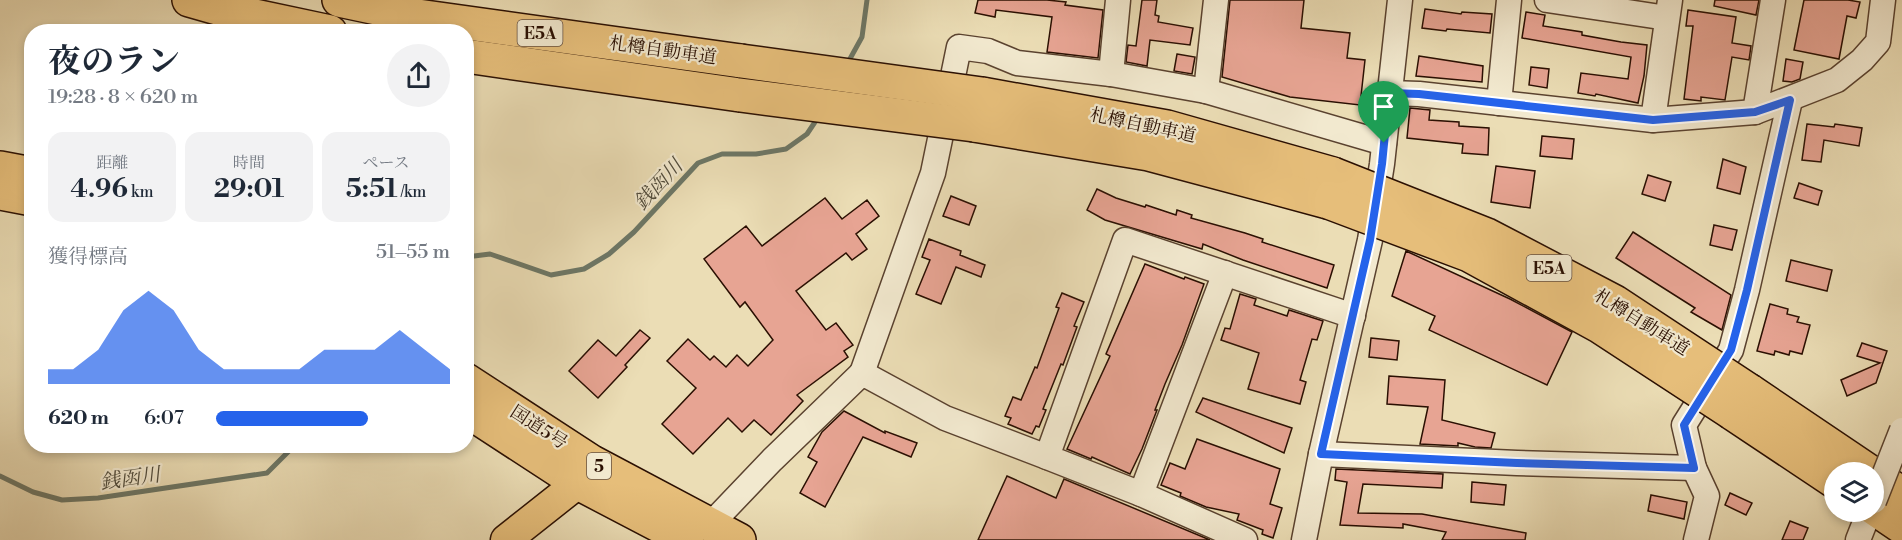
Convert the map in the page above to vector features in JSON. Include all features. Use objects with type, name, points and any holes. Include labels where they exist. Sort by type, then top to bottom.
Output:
[{"type":"highway","points":[[189,0],[292,24]]},
{"type":"highway","name":"札樽自動車道","points":[[339,0],[410,15],[741,61],[978,110],[1149,154],[1330,188],[1469,255],[1852,462]]},
{"type":"highway","name":"札樽自動車道","points":[[474,57],[740,95],[978,110]]},
{"type":"highway","points":[[0,168],[24,172]]},
{"type":"highway","points":[[0,193],[24,198]]},
{"type":"highway","name":"国道5号","points":[[474,386],[585,472]]},
{"type":"highway","name":"札樽自動車道","points":[[1741,402],[1824,473]]},
{"type":"highway","name":"国道5号","points":[[474,414],[699,532],[739,540]]},
{"type":"highway","points":[[1884,482],[1902,494]]},
{"type":"highway","points":[[1872,522],[1902,527]]},
{"type":"main road","points":[[506,540],[585,472]]},
{"type":"street","points":[[1111,74],[1118,0]]},
{"type":"street","points":[[1206,91],[1216,0]]},
{"type":"street","points":[[1304,540],[1321,454],[1370,240],[1384,143],[1400,0]]},
{"type":"street","points":[[1499,103],[1509,0]]},
{"type":"street","points":[[1547,0],[1669,9],[1653,120]]},
{"type":"street","points":[[1755,112],[1773,0]]},
{"type":"street","points":[[1389,93],[1653,120],[1755,112],[1837,80],[1862,60],[1878,42],[1883,0]]},
{"type":"street","points":[[699,532],[862,373],[933,173],[959,47],[988,51],[1017,63],[1111,74],[1206,91],[1384,143]]},
{"type":"street","points":[[1696,540],[1707,496],[1694,468],[1684,425],[1731,350],[1750,279],[1790,100]]},
{"type":"street","points":[[1047,457],[1125,240],[1353,316]]},
{"type":"street","points":[[1141,494],[1225,273]]},
{"type":"street","points":[[862,373],[945,418],[1141,494],[1245,540]]},
{"type":"street","points":[[1884,476],[1902,430]]},
{"type":"street","points":[[1321,454],[1694,468]]},
{"type":"building","points":[[978,0],[1047,0],[1103,10],[1098,58],[1047,52],[1052,17],[996,10],[995,17],[975,13]]},
{"type":"building","points":[[1142,0],[1157,0],[1155,15],[1159,16],[1158,22],[1193,28],[1190,45],[1150,40],[1147,66],[1126,62],[1128,45],[1136,46]]},
{"type":"building","points":[[1230,0],[1304,0],[1301,28],[1350,33],[1347,58],[1365,60],[1360,105],[1290,97],[1222,77]]},
{"type":"building","points":[[1715,0],[1759,0],[1756,15],[1714,6]]},
{"type":"building","points":[[1804,0],[1860,2],[1856,18],[1847,16],[1839,59],[1794,50]]},
{"type":"building","points":[[1425,9],[1461,14],[1462,12],[1492,14],[1490,33],[1422,28]]},
{"type":"building","points":[[1688,10],[1736,17],[1732,43],[1751,46],[1749,60],[1732,57],[1725,100],[1701,97],[1701,101],[1684,99],[1693,26],[1686,26]]},
{"type":"building","points":[[1526,12],[1545,15],[1543,26],[1582,32],[1582,35],[1647,45],[1638,103],[1596,94],[1595,96],[1578,93],[1581,73],[1628,79],[1631,57],[1522,38]]},
{"type":"building","points":[[1177,54],[1195,57],[1192,74],[1174,71]]},
{"type":"building","points":[[1419,56],[1483,66],[1482,82],[1416,76]]},
{"type":"building","points":[[1786,59],[1803,62],[1800,79],[1792,82],[1783,81]]},
{"type":"building","points":[[1531,67],[1549,69],[1547,88],[1529,85]]},
{"type":"building","points":[[1410,108],[1430,110],[1429,120],[1459,122],[1459,126],[1489,128],[1488,155],[1462,153],[1463,144],[1407,138]]},
{"type":"building","points":[[1807,124],[1834,127],[1835,124],[1862,128],[1859,146],[1824,140],[1821,162],[1802,160]]},
{"type":"building","points":[[1542,136],[1574,139],[1572,159],[1540,156]]},
{"type":"building","points":[[1723,159],[1746,167],[1740,194],[1717,188]]},
{"type":"building","points":[[1496,166],[1535,171],[1530,208],[1491,202]]},
{"type":"building","points":[[1648,175],[1671,182],[1665,201],[1642,194]]},
{"type":"building","points":[[1799,183],[1822,191],[1818,205],[1794,198]]},
{"type":"building","points":[[1097,189],[1145,207],[1146,205],[1176,215],[1177,210],[1192,215],[1191,218],[1245,233],[1263,239],[1262,242],[1334,265],[1327,288],[1203,244],[1202,249],[1105,220],[1087,210]]},
{"type":"building","points":[[951,196],[976,206],[969,225],[943,216]]},
{"type":"building","points":[[825,198],[842,219],[867,200],[879,216],[856,234],[867,249],[852,260],[846,253],[796,291],[826,330],[836,323],[853,345],[844,351],[848,357],[797,395],[803,401],[771,435],[754,420],[742,432],[728,418],[693,454],[662,424],[696,388],[667,361],[688,339],[710,360],[714,356],[726,367],[737,355],[748,366],[773,340],[745,302],[740,307],[704,259],[746,226],[762,246]]},
{"type":"building","points":[[1714,225],[1737,230],[1732,250],[1710,245]]},
{"type":"building","points":[[1633,232],[1731,295],[1722,330],[1691,312],[1695,308],[1616,258]]},
{"type":"building","points":[[929,239],[961,251],[960,255],[985,265],[981,277],[956,267],[941,304],[916,294],[930,260],[922,257]]},
{"type":"building","points":[[1406,251],[1510,299],[1572,332],[1547,385],[1429,330],[1435,316],[1392,296]]},
{"type":"building","points":[[1791,260],[1832,270],[1827,291],[1786,281]]},
{"type":"building","points":[[1145,264],[1204,284],[1142,449],[1130,474],[1067,449],[1110,356],[1106,354]]},
{"type":"building","points":[[1062,293],[1084,302],[1074,326],[1077,327],[1063,365],[1061,364],[1043,409],[1046,410],[1039,427],[1036,426],[1032,434],[1008,424],[1011,418],[1005,416],[1013,397],[1021,400],[1035,367],[1037,368],[1059,308],[1056,307]]},
{"type":"building","points":[[1240,294],[1256,299],[1254,305],[1287,316],[1289,310],[1323,321],[1317,340],[1312,339],[1300,380],[1306,382],[1300,404],[1248,389],[1259,353],[1221,340],[1225,328],[1230,329]]},
{"type":"building","points":[[1770,304],[1788,309],[1787,314],[1799,317],[1797,322],[1810,325],[1802,354],[1790,351],[1789,355],[1775,351],[1774,355],[1757,351]]},
{"type":"building","points":[[640,330],[650,338],[598,398],[569,371],[598,340],[616,356]]},
{"type":"building","points":[[1371,338],[1399,341],[1397,360],[1369,357]]},
{"type":"building","points":[[1862,343],[1887,351],[1876,383],[1847,396],[1841,380],[1880,363],[1857,356]]},
{"type":"building","points":[[1389,376],[1445,380],[1442,420],[1495,433],[1491,448],[1458,443],[1458,446],[1420,444],[1428,407],[1387,404]]},
{"type":"building","points":[[1203,398],[1292,428],[1284,453],[1196,412]]},
{"type":"building","points":[[844,411],[885,433],[885,431],[917,443],[911,457],[863,437],[825,507],[800,493],[817,462],[808,457],[822,432]]},
{"type":"building","points":[[1197,439],[1280,469],[1270,504],[1282,508],[1273,538],[1262,534],[1263,530],[1237,520],[1239,514],[1206,507],[1161,485],[1170,463],[1185,469]]},
{"type":"building","points":[[1336,469],[1443,474],[1442,488],[1363,484],[1358,513],[1422,514],[1526,533],[1525,540],[1442,540],[1446,532],[1403,524],[1403,528],[1340,525],[1347,482],[1335,480]]},
{"type":"building","points":[[1007,476],[1056,498],[1064,479],[1210,540],[978,540]]},
{"type":"building","points":[[1472,482],[1506,485],[1504,505],[1471,502]]},
{"type":"building","points":[[1730,493],[1752,503],[1746,515],[1725,505]]},
{"type":"building","points":[[1651,495],[1687,502],[1684,519],[1648,511]]},
{"type":"building","points":[[1790,521],[1808,528],[1803,540],[1782,540]]},
{"type":"waterway","name":"銭函川","points":[[846,66],[862,37],[867,0]]},
{"type":"waterway","name":"銭函川","points":[[474,256],[490,254],[551,275],[584,269],[609,254],[634,232],[698,163],[722,154],[756,154],[786,149],[807,134],[819,116]]},
{"type":"waterway","name":"銭函川","points":[[0,476],[33,492],[62,500],[98,498],[267,473],[287,453]]},
{"type":"route","points":[[1389,93],[1419,94],[1653,120],[1755,112],[1790,100],[1731,350],[1684,425],[1694,468],[1321,454],[1370,240],[1384,143],[1389,93]]}]
